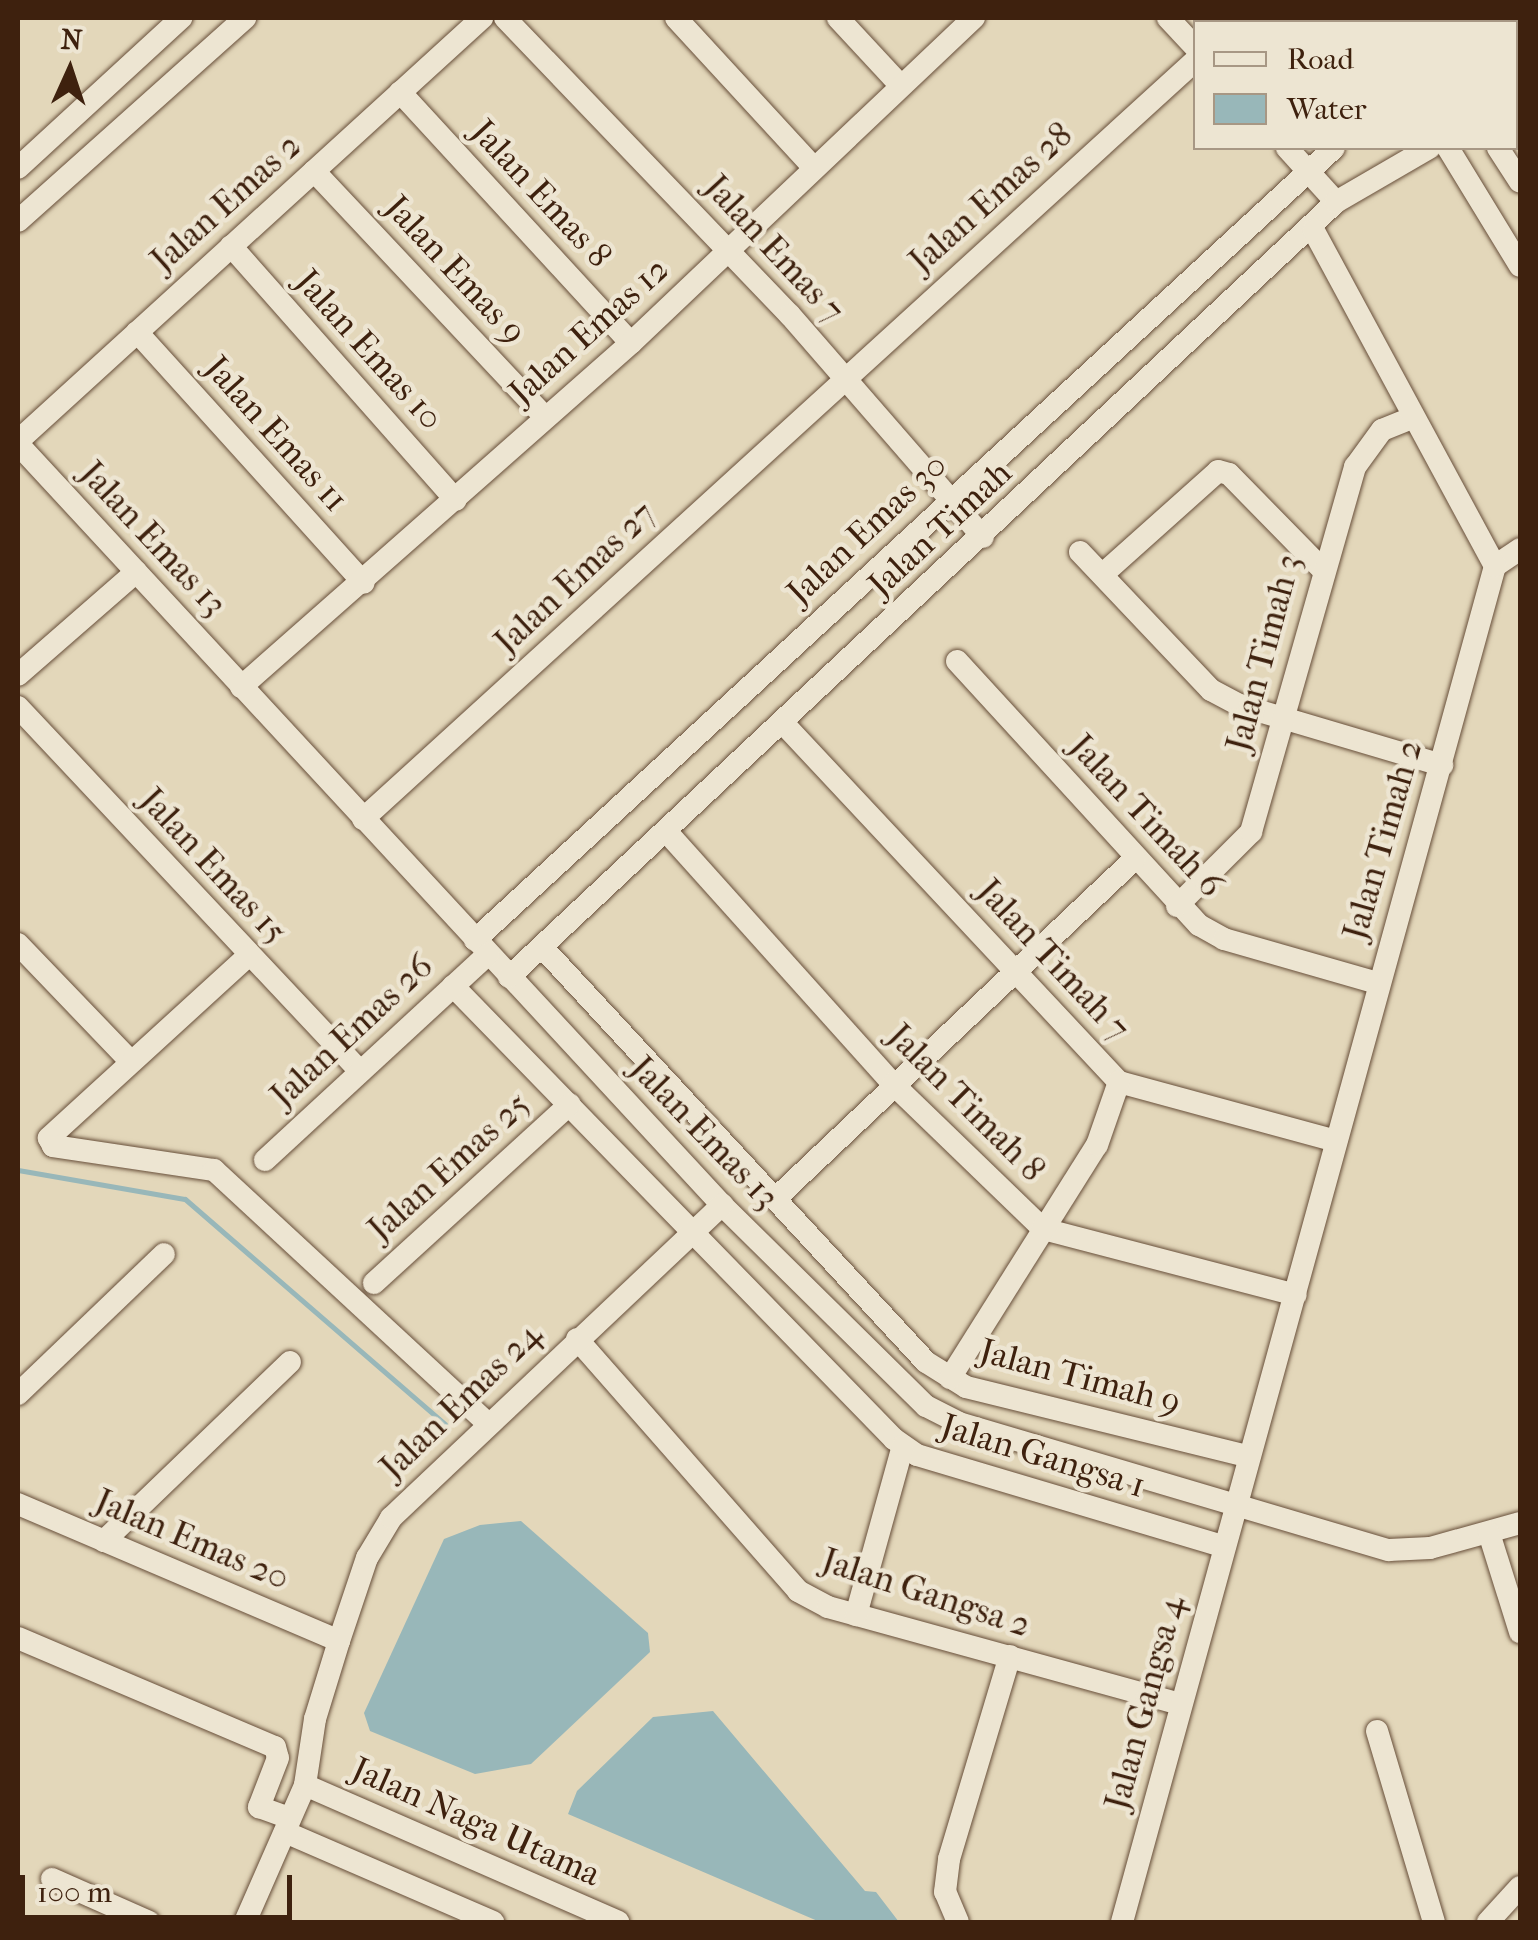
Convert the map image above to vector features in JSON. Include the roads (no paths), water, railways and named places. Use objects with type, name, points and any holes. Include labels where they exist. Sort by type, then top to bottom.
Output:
[{"type":"street","points":[[18,168],[181,18]]},
{"type":"street","points":[[18,221],[245,18]]},
{"type":"street","name":"Jalan Emas 2","points":[[18,442],[482,18]]},
{"type":"street","name":"Jalan Emas 7","points":[[505,18],[729,252],[839,382],[982,536]]},
{"type":"street","points":[[676,18],[814,168]]},
{"type":"street","points":[[838,18],[900,85]]},
{"type":"street","name":"Jalan Emas 12","points":[[242,687],[631,343],[974,18]]},
{"type":"street","points":[[1168,18],[1193,45]]},
{"type":"street","name":"Jalan Emas 28","points":[[839,382],[1193,63]]},
{"type":"street","name":"Jalan Emas 8","points":[[400,92],[631,343]]},
{"type":"street","points":[[1289,150],[1336,202]]},
{"type":"street","name":"Jalan Emas 30","points":[[482,947],[948,501],[1306,169],[1331,150]]},
{"type":"street","name":"Jalan Timah","points":[[508,976],[1313,230],[1336,202],[1427,150]]},
{"type":"street","points":[[1449,150],[1520,266]]},
{"type":"street","points":[[1499,150],[1520,182]]},
{"type":"street","name":"Jalan Emas 9","points":[[314,171],[545,417]]},
{"type":"street","points":[[1313,230],[1495,566],[1520,549]]},
{"type":"street","name":"Jalan Emas 10","points":[[231,246],[456,500]]},
{"type":"street","name":"Jalan Emas 11","points":[[137,332],[364,582]]},
{"type":"street","name":"Jalan Emas 27","points":[[363,819],[839,382]]},
{"type":"street","name":"Jalan Timah 3","points":[[1176,906],[1252,832],[1322,568],[1367,445],[1412,418]]},
{"type":"street","name":"Jalan Emas 13","points":[[18,442],[722,1205],[926,1406],[958,1423],[1389,1550],[1489,1533],[1520,1523]]},
{"type":"street","points":[[1103,574],[1208,474],[1229,474],[1322,568]]},
{"type":"street","points":[[1080,552],[1211,690],[1282,718],[1442,765]]},
{"type":"street","name":"Jalan Timah 2","points":[[1234,1502],[1296,1295],[1377,983],[1442,765],[1495,566]]},
{"type":"street","points":[[18,675],[136,572]]},
{"type":"street","name":"Jalan Timah 6","points":[[957,661],[1176,906],[1224,939],[1377,983]]},
{"type":"street","name":"Jalan Emas 15","points":[[18,707],[358,1070]]},
{"type":"street","name":"Jalan Timah 7","points":[[782,722],[1118,1082],[1336,1141]]},
{"type":"street","name":"Jalan Timah 8","points":[[666,831],[892,1084],[1044,1229],[1296,1295]]},
{"type":"street","points":[[776,1199],[892,1084],[1018,974],[1135,858]]},
{"type":"street","points":[[18,944],[131,1062]]},
{"type":"street","name":"Jalan Timah 9","points":[[542,946],[926,1362],[950,1378],[1246,1456]]},
{"type":"street","name":"Jalan Emas 26","points":[[264,1160],[453,986],[482,947]]},
{"type":"street","points":[[248,956],[49,1138],[66,1153],[214,1170],[486,1422]]},
{"type":"street","name":"Jalan Gangsa 1","points":[[453,986],[903,1446],[1222,1546]]},
{"type":"street","points":[[950,1378],[1097,1146],[1118,1082]]},
{"type":"street","name":"Jalan Emas 25","points":[[374,1282],[570,1104]]},
{"type":"street","name":"Jalan Emas 24","points":[[245,1922],[305,1785],[315,1719],[338,1641],[367,1558],[391,1518],[486,1422],[722,1205]]},
{"type":"street","points":[[18,1394],[164,1254]]},
{"type":"street","name":"Jalan Gangsa 2","points":[[577,1339],[798,1591],[856,1615],[1181,1704]]},
{"type":"street","points":[[104,1541],[290,1362]]},
{"type":"street","points":[[856,1615],[903,1446]]},
{"type":"street","name":"Jalan Gangsa 4","points":[[1122,1922],[1234,1502]]},
{"type":"street","name":"Jalan Emas 20","points":[[18,1504],[338,1641]]},
{"type":"street","points":[[1489,1533],[1520,1632]]},
{"type":"street","points":[[18,1638],[275,1747],[278,1758],[258,1807],[492,1922]]},
{"type":"street","points":[[958,1922],[945,1892],[950,1860],[1010,1656]]},
{"type":"street","points":[[1377,1731],[1434,1922]]},
{"type":"street","name":"Jalan Naga Utama","points":[[305,1785],[577,1914],[618,1922]]},
{"type":"street","points":[[52,1879],[149,1922]]},
{"type":"street","points":[[1488,1922],[1520,1887]]},
{"type":"water","points":[[521,1521],[648,1633],[650,1652],[531,1764],[475,1774],[370,1731],[364,1713],[444,1539],[480,1525]]},
{"type":"water","points":[[713,1711],[865,1891],[876,1892],[899,1922],[820,1922],[568,1814],[577,1791],[653,1717]]},
{"type":"waterway","points":[[18,1170],[185,1199],[445,1424]]}]
